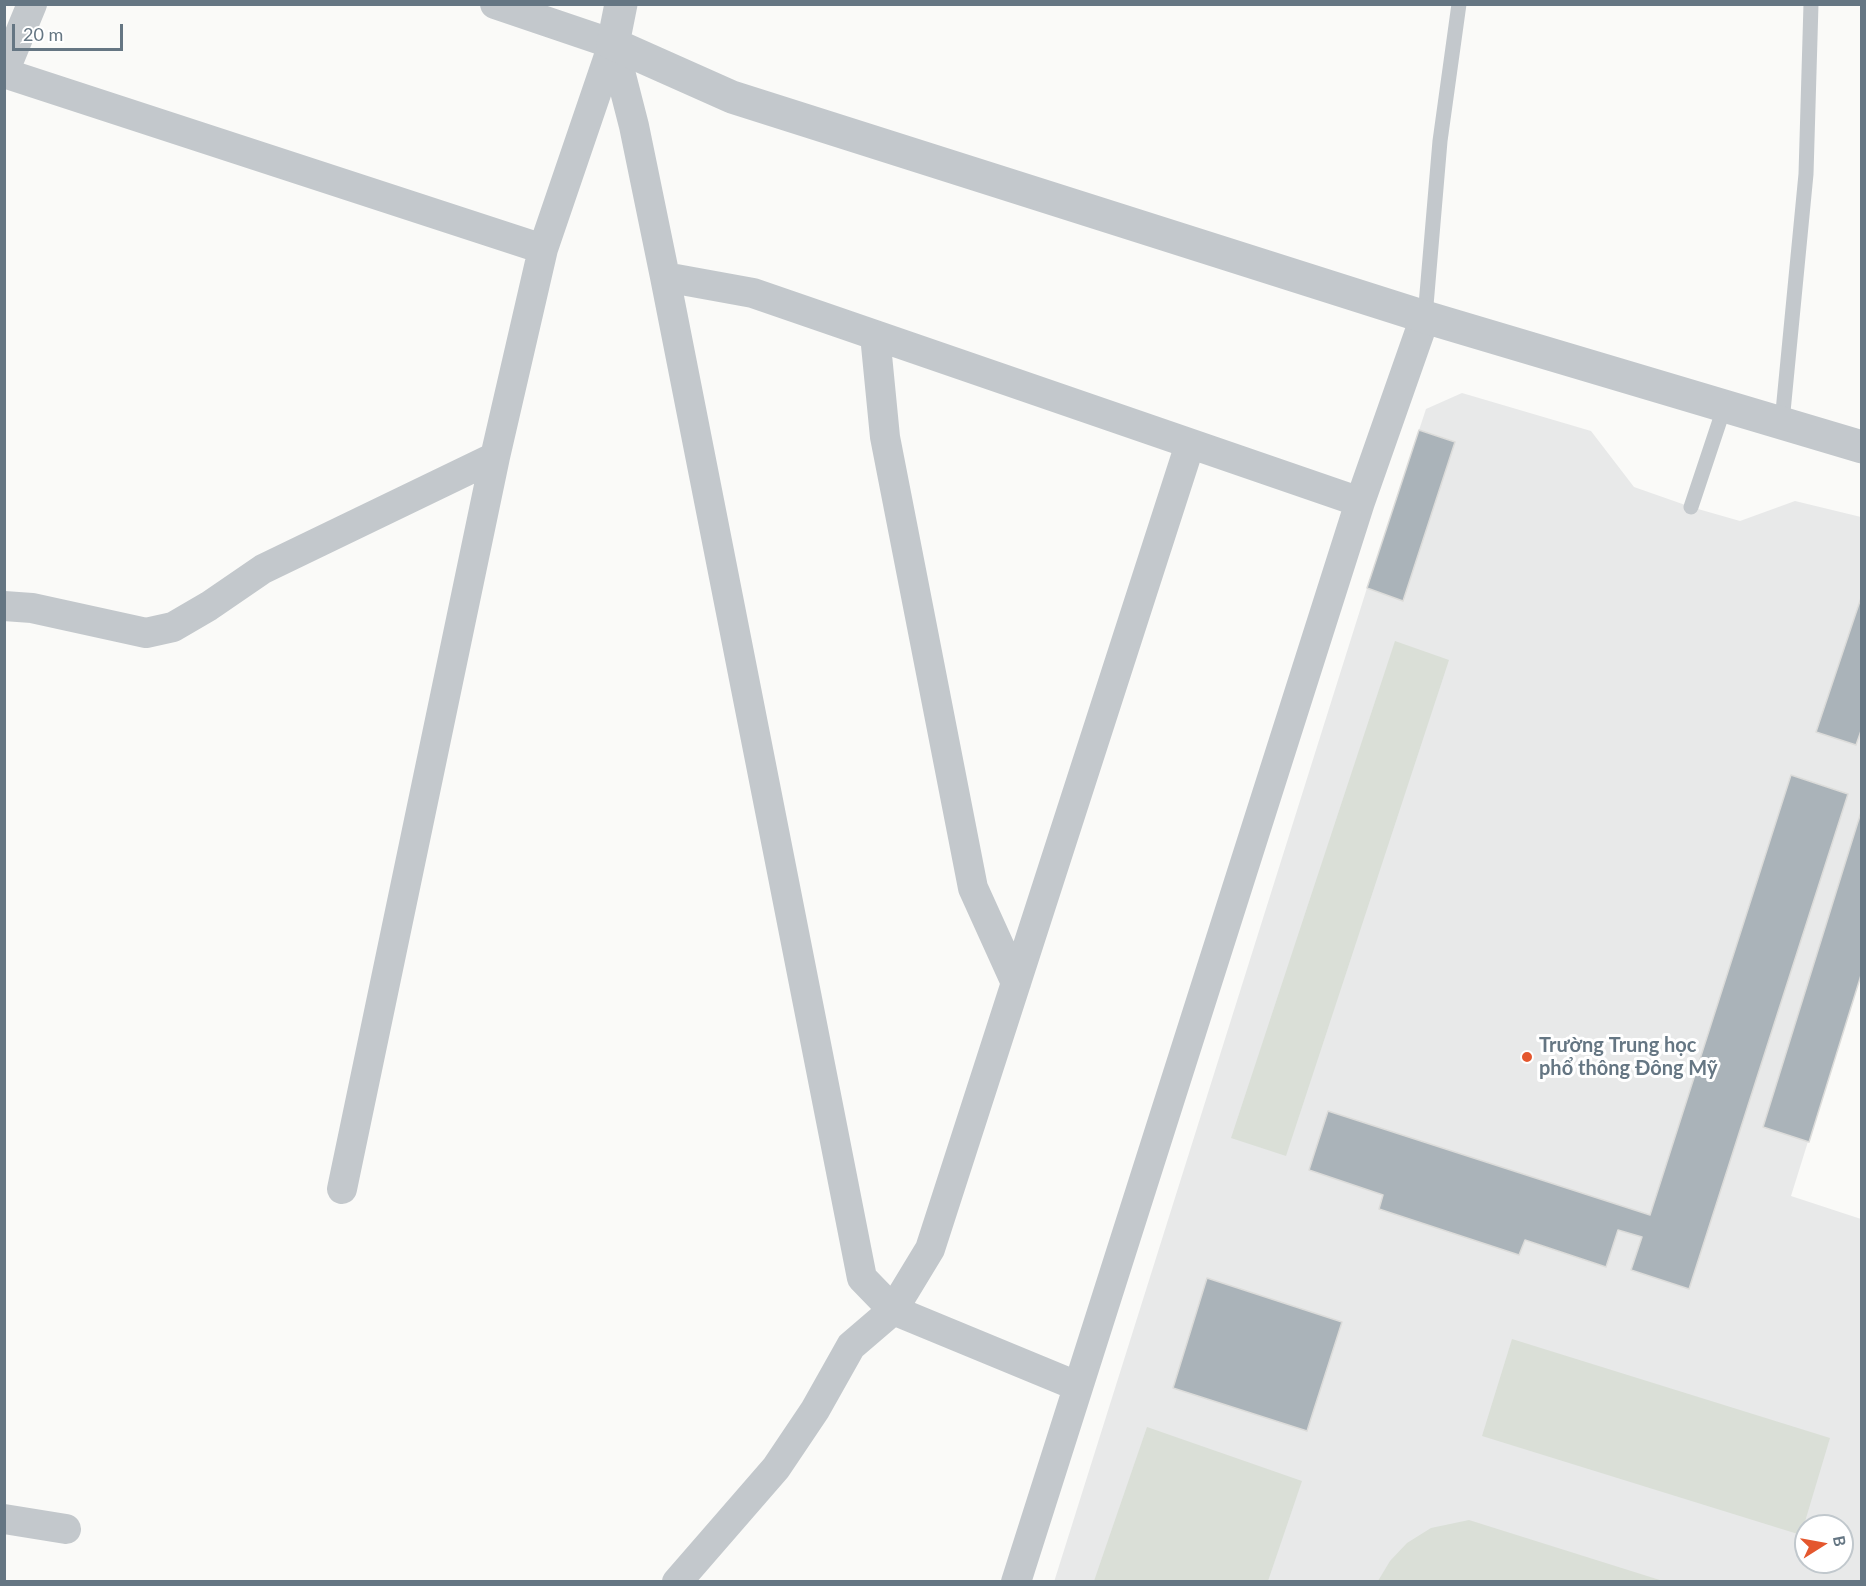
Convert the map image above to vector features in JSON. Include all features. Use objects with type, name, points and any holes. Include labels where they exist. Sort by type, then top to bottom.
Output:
[{"type":"street","points":[[32,4],[4,73],[543,249]]},
{"type":"street","points":[[495,4],[613,44],[732,97],[1425,317],[1862,447]]},
{"type":"street","points":[[342,1189],[495,457],[543,249],[613,44],[621,4]]},
{"type":"street","points":[[613,44],[634,126],[665,277],[862,1278],[893,1311],[1077,1386]]},
{"type":"street","points":[[665,277],[753,293],[1360,502]]},
{"type":"street","points":[[1016,1581],[1360,502],[1425,317]]},
{"type":"street","points":[[875,335],[885,437],[973,888],[1016,983]]},
{"type":"street","points":[[677,1581],[776,1467],[815,1410],[851,1346],[893,1311],[930,1249],[1190,444]]},
{"type":"street","points":[[4,606],[32,608],[146,633],[173,627],[209,606],[263,569],[495,457]]},
{"type":"street","points":[[4,1519],[66,1529]]},
{"type":"lane","points":[[1425,317],[1440,141],[1459,4]]},
{"type":"lane","points":[[1782,422],[1806,174],[1811,4]]},
{"type":"lane","points":[[1690,507],[1725,405]]},
{"type":"shaded area","name":"Trường Trung học phổ thông Đông Mỹ","points":[[1462,393],[1591,431],[1634,487],[1691,507],[1740,521],[1795,501],[1861,517],[1861,972],[1791,1196],[1861,1219],[1861,1581],[1054,1582],[1367,588],[1426,409]]},
{"type":"shaded area","points":[[1395,641],[1449,660],[1286,1156],[1231,1138]]},
{"type":"shaded area","points":[[1512,1339],[1830,1438],[1807,1514],[1794,1514],[1794,1533],[1482,1436]]},
{"type":"shaded area","points":[[1147,1427],[1302,1481],[1268,1581],[1094,1581]]},
{"type":"shaded area","points":[[1469,1520],[1663,1581],[1378,1581],[1390,1561],[1407,1543],[1431,1528]]},
{"type":"building","points":[[1419,430],[1455,442],[1403,601],[1367,588]]},
{"type":"building","points":[[1862,595],[1862,728],[1856,745],[1816,732]]},
{"type":"building","points":[[1791,775],[1848,794],[1689,1289],[1631,1270],[1642,1237],[1618,1230],[1606,1267],[1525,1240],[1519,1255],[1379,1209],[1383,1195],[1309,1170],[1328,1111],[1650,1215]]},
{"type":"building","points":[[1862,809],[1862,972],[1809,1142],[1763,1127]]},
{"type":"building","points":[[1207,1278],[1342,1322],[1307,1431],[1173,1388]]},
{"type":"place","name":"Trường Trung học phổ thông Đông Mỹ","points":[[1527,1057]]}]
